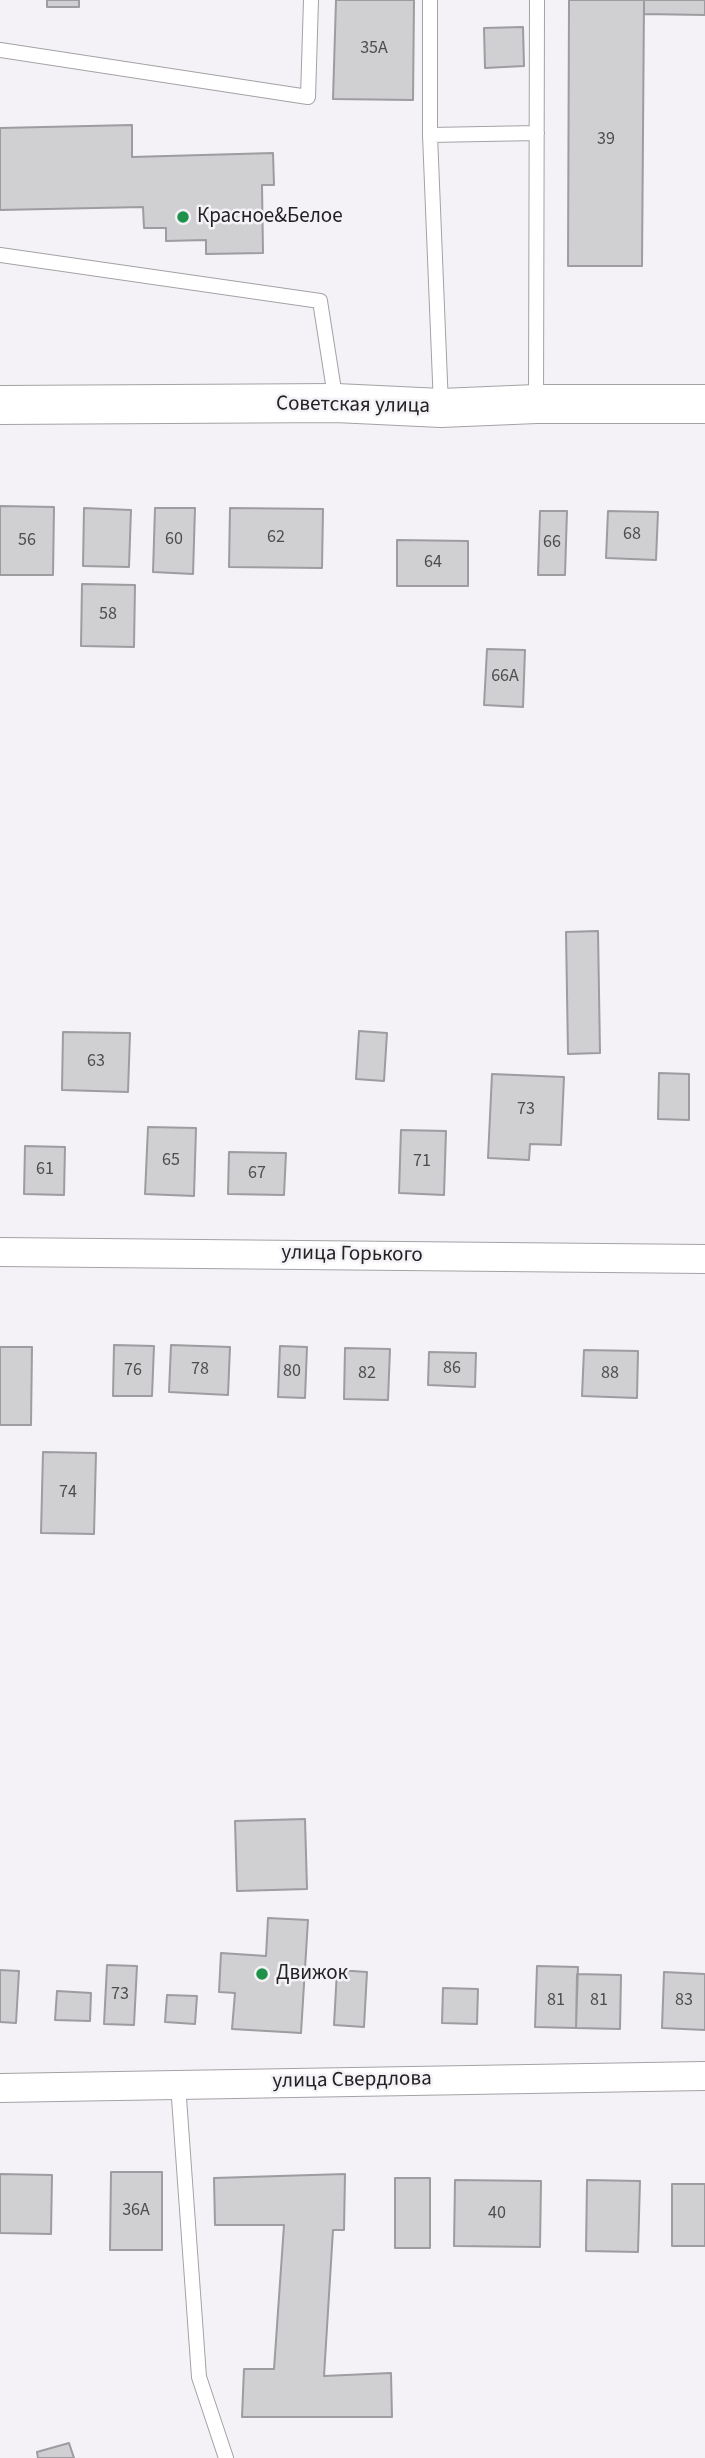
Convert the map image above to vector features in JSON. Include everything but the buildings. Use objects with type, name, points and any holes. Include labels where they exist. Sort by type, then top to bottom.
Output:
[{"type":"street","name":"Советская улица","points":[[0,405],[336,403],[441,408],[536,404],[705,404]]},
{"type":"street","name":"улица Горького","points":[[0,1252],[705,1259]]},
{"type":"street","name":"улица Свердлова","points":[[0,2088],[705,2076]]},
{"type":"lane","points":[[0,50],[308,97],[311,0]]},
{"type":"lane","points":[[430,0],[430,135],[441,408]]},
{"type":"lane","points":[[536,404],[537,0]]},
{"type":"lane","points":[[430,135],[537,133]]},
{"type":"lane","points":[[0,255],[320,302],[336,403]]},
{"type":"lane","points":[[178,2084],[199,2377],[226,2458]]},
{"type":"place","name":"Красное&Белое","points":[[183,217]]},
{"type":"place","name":"Движок","points":[[262,1974]]}]
